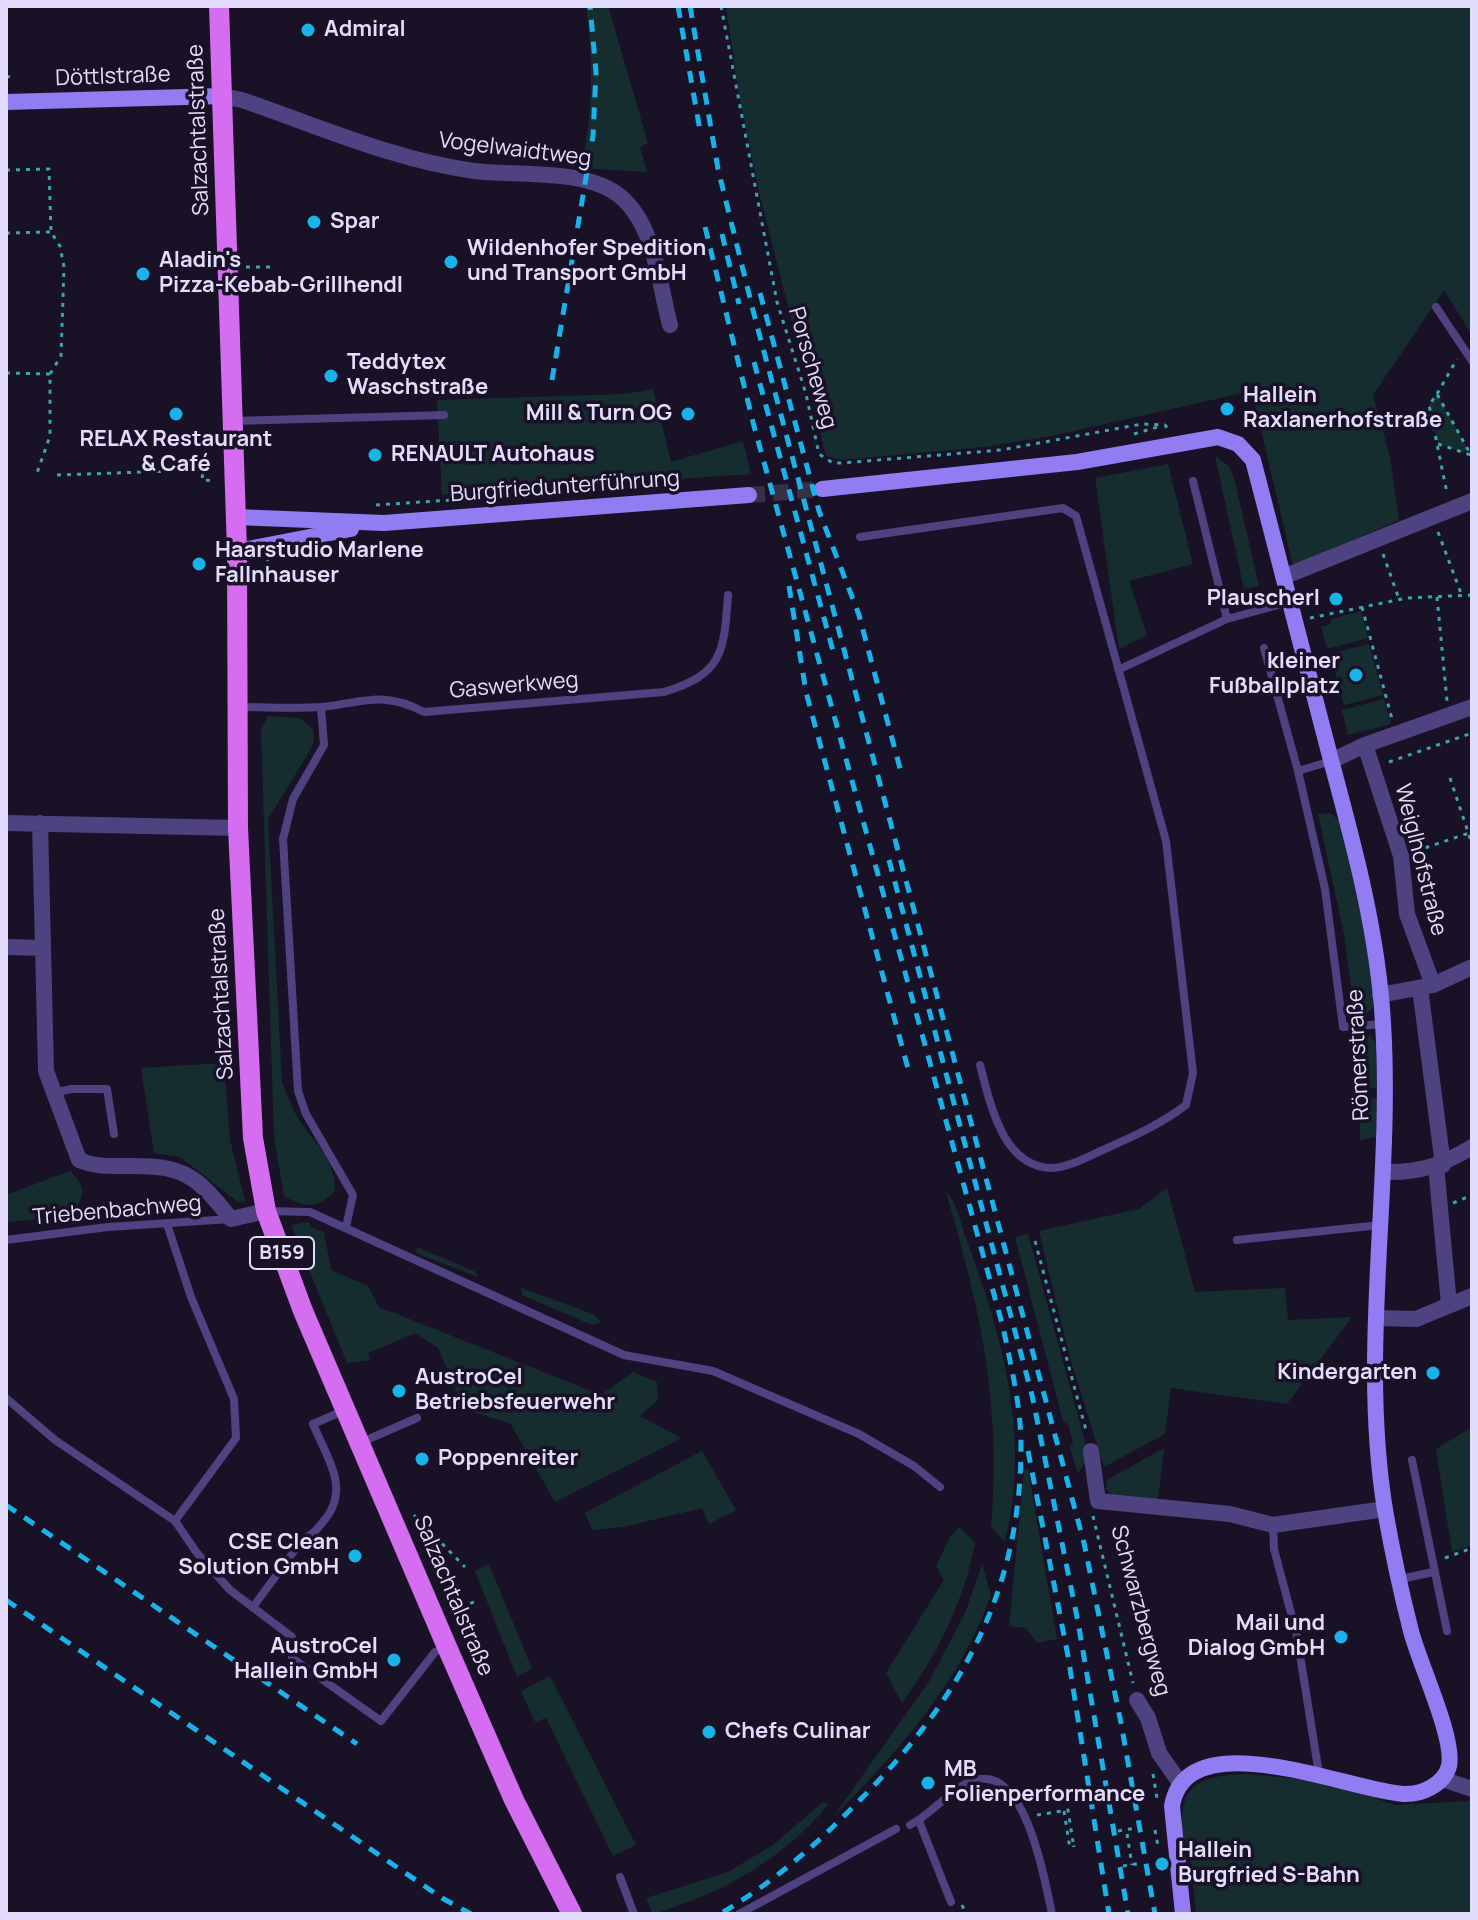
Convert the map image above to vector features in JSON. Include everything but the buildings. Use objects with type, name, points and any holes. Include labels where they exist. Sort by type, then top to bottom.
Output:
[{"type":"main road","name":"Salzachtalstraße","points":[[219,6],[237,551],[238,828],[253,1138],[266,1211],[303,1311],[514,1800],[572,1914]]},
{"type":"street","name":"Döttlstraße","points":[[6,102],[222,96]]},
{"type":"street","name":"Vogelwaidtweg","points":[[222,96],[242,100],[415,159],[474,171],[599,183],[620,196],[644,228],[670,325]]},
{"type":"street","name":"Römerstraße","points":[[1180,442],[1218,437],[1238,444],[1253,460],[1367,908],[1383,1024],[1385,1172],[1376,1385],[1385,1509],[1411,1633],[1445,1735],[1450,1763],[1442,1779]]},
{"type":"street","points":[[822,489],[1077,462],[1180,442]]},
{"type":"street","name":"Burgfriedunterführung","points":[[237,551],[384,523],[749,495]]},
{"type":"street","points":[[1283,577],[1472,501]]},
{"type":"street","name":"Burgfriedunterführung","points":[[236,517],[384,523]]},
{"type":"street","points":[[1331,761],[1365,745],[1472,707]]},
{"type":"street","name":"Weiglhofstraße","points":[[1365,745],[1401,856],[1407,914],[1426,987],[1449,1304]]},
{"type":"street","points":[[6,823],[238,828]]},
{"type":"street","points":[[40,823],[46,1071],[79,1160],[93,1166],[158,1165],[182,1170],[210,1193],[231,1219],[266,1211]]},
{"type":"street","points":[[6,947],[43,948]]},
{"type":"street","points":[[1380,995],[1426,987],[1472,967]]},
{"type":"street","points":[[1385,1172],[1415,1172],[1439,1166],[1472,1147]]},
{"type":"street","points":[[1377,1318],[1416,1319],[1472,1296]]},
{"type":"street","name":"Schwarzbergweg","points":[[1091,1451],[1098,1501],[1230,1514],[1273,1525],[1385,1509]]},
{"type":"street","name":"Schwarzbergweg","points":[[1137,1700],[1148,1718],[1159,1753],[1180,1783]]},
{"type":"street","points":[[1183,1914],[1173,1823],[1174,1792],[1180,1783],[1200,1768],[1281,1768],[1405,1794],[1419,1793],[1442,1779],[1472,1789]]},
{"type":"lane","points":[[1436,307],[1472,361]]},
{"type":"lane","points":[[233,421],[444,415]]},
{"type":"lane","points":[[1193,481],[1227,619]]},
{"type":"lane","points":[[860,537],[1063,508],[1076,516],[1166,841],[1193,1073],[1186,1105],[1164,1122],[1076,1162],[1053,1168],[1032,1164],[1003,1134],[993,1114],[980,1065]]},
{"type":"lane","name":"Gaswerkweg","points":[[239,707],[321,707],[356,701],[401,700],[424,712],[664,692],[698,682],[709,672],[720,651],[728,595]]},
{"type":"lane","points":[[1120,669],[1227,619],[1290,602]]},
{"type":"lane","points":[[1264,648],[1298,771],[1325,889],[1343,1027],[1383,1024]]},
{"type":"lane","points":[[321,707],[324,745],[293,799],[283,839],[298,1091],[306,1114],[353,1195],[346,1227]]},
{"type":"lane","points":[[1298,771],[1331,761]]},
{"type":"lane","points":[[54,1093],[71,1089],[107,1089],[114,1134]]},
{"type":"lane","points":[[266,1211],[310,1212],[624,1355],[713,1371],[844,1428],[914,1466],[940,1487]]},
{"type":"lane","name":"Triebenbachweg","points":[[6,1240],[231,1219]]},
{"type":"lane","points":[[167,1224],[191,1297],[234,1399],[236,1438],[175,1521]]},
{"type":"lane","points":[[1237,1240],[1381,1224]]},
{"type":"lane","points":[[6,1398],[55,1440],[175,1521],[197,1553],[230,1590],[292,1637],[292,1658],[381,1721],[444,1639]]},
{"type":"lane","points":[[253,1607],[303,1539],[314,1534],[336,1506],[338,1483],[313,1424],[347,1409]]},
{"type":"lane","points":[[361,1442],[417,1418]]},
{"type":"lane","points":[[1412,1460],[1447,1631]]},
{"type":"lane","points":[[1273,1525],[1274,1549],[1297,1636],[1319,1774]]},
{"type":"lane","points":[[1401,1579],[1433,1572]]},
{"type":"lane","points":[[951,1902],[914,1823],[978,1779],[992,1780],[1007,1788],[1025,1817],[1052,1914]]},
{"type":"lane","points":[[739,1914],[896,1829]]},
{"type":"lane","points":[[620,1877],[634,1914]]},
{"type":"path","name":"Porscheweg","points":[[721,6],[777,302],[806,394],[819,454],[833,463],[842,463],[1001,450],[1142,424],[1165,425],[1180,442]]},
{"type":"path","points":[[6,77],[15,76]]},
{"type":"path","points":[[6,170],[49,169],[51,232],[60,246],[64,267],[61,356],[50,374],[50,436],[37,473]]},
{"type":"path","points":[[6,233],[51,232]]},
{"type":"path","points":[[228,267],[271,267]]},
{"type":"path","points":[[1449,510],[1429,405],[1463,348]]},
{"type":"path","points":[[6,373],[50,374]]},
{"type":"path","points":[[1437,394],[1471,455],[1438,444]]},
{"type":"path","points":[[1104,432],[1105,441]]},
{"type":"path","points":[[57,475],[203,470],[202,480],[235,481]]},
{"type":"path","points":[[1432,517],[1462,596]]},
{"type":"path","points":[[1377,540],[1399,599]]},
{"type":"path","points":[[1295,622],[1399,599],[1472,595]]},
{"type":"path","points":[[1437,597],[1444,693],[1452,714]]},
{"type":"path","points":[[1362,607],[1397,734]]},
{"type":"path","points":[[1373,768],[1472,733]]},
{"type":"path","points":[[1450,778],[1472,844]]},
{"type":"path","points":[[1401,856],[1470,833]]},
{"type":"path","points":[[1035,1241],[1091,1451]]},
{"type":"path","name":"Schwarzbergweg","points":[[1098,1501],[1092,1520],[1137,1700]]},
{"type":"path","points":[[414,1515],[465,1567]]},
{"type":"path","points":[[1431,1561],[1472,1548]]},
{"type":"path","points":[[444,1639],[452,1624],[449,1614],[478,1600]]},
{"type":"path","points":[[1025,1817],[1068,1810],[1073,1844]]},
{"type":"path","points":[[1118,1831],[1136,1828]]},
{"type":"path","points":[[1127,1834],[1132,1865]]},
{"type":"path","points":[[1123,1866],[1142,1863]]},
{"type":"green space","points":[[586,6],[608,6],[648,143],[640,147],[647,172],[581,168],[591,87]]},
{"type":"green space","points":[[726,6],[1472,6],[1472,335],[1444,290],[1373,395],[1390,457],[1399,520],[1293,566],[1252,391],[1051,436],[984,447],[842,460],[826,456],[760,196],[738,90]]},
{"type":"green space","points":[[653,389],[671,462],[743,441],[751,474],[442,495],[437,400],[626,394]]},
{"type":"green space","points":[[1437,394],[1467,448],[1464,453],[1438,444],[1429,405]]},
{"type":"green space","points":[[1215,456],[1229,466],[1234,478],[1259,586],[1244,589]]},
{"type":"green space","points":[[1168,464],[1193,564],[1129,581],[1147,635],[1119,649],[1095,478]]},
{"type":"green space","points":[[1361,611],[1368,638],[1327,649],[1321,627],[1331,624],[1331,619]]},
{"type":"green space","name":"kleiner Fußballplatz","points":[[1369,644],[1383,695],[1344,705],[1330,654]]},
{"type":"green space","points":[[1384,699],[1391,724],[1348,735],[1342,710]]},
{"type":"green space","points":[[268,716],[300,718],[313,729],[314,742],[268,819],[282,1083],[295,1113],[327,1159],[334,1180],[335,1191],[311,1205],[284,1196],[274,1138],[261,729]]},
{"type":"green space","points":[[1331,813],[1339,821],[1372,984],[1373,1008],[1367,1013],[1355,1015],[1344,934],[1318,814]]},
{"type":"green space","points":[[1357,1034],[1371,1036],[1376,1044],[1376,1088],[1359,1090]]},
{"type":"green space","points":[[224,1063],[230,1140],[245,1201],[238,1202],[180,1157],[154,1153],[141,1068]]},
{"type":"green space","points":[[1359,1096],[1377,1099],[1376,1137],[1360,1140]]},
{"type":"green space","points":[[70,1171],[82,1187],[79,1203],[71,1216],[6,1222],[6,1195]]},
{"type":"green space","points":[[1167,1188],[1195,1292],[1285,1288],[1288,1320],[1352,1317],[1287,1404],[1171,1388],[1165,1434],[1104,1467],[1070,1358],[1039,1231],[1139,1209]]},
{"type":"green space","points":[[946,1192],[956,1207],[992,1315],[1009,1389],[1015,1465],[1005,1542],[991,1527],[994,1483],[991,1398],[978,1317]]},
{"type":"green space","points":[[309,1222],[310,1227],[324,1232],[331,1270],[368,1286],[379,1307],[601,1395],[633,1372],[657,1382],[658,1400],[640,1416],[682,1438],[555,1502],[510,1423],[465,1410],[438,1348],[415,1333],[368,1353],[370,1360],[347,1363],[291,1225]]},
{"type":"green space","points":[[1028,1234],[1089,1456],[1078,1474],[1070,1448],[1073,1443],[1069,1426],[1063,1421],[1015,1237]]},
{"type":"green space","points":[[417,1247],[476,1272],[478,1277],[416,1253]]},
{"type":"green space","points":[[521,1288],[593,1314],[601,1322],[592,1325],[522,1295]]},
{"type":"green space","points":[[1472,1427],[1472,1545],[1452,1552],[1436,1449]]},
{"type":"green space","points":[[1164,1448],[1158,1500],[1112,1496],[1106,1489],[1107,1480]]},
{"type":"green space","points":[[702,1451],[736,1510],[709,1524],[702,1508],[623,1527],[592,1530],[585,1513]]},
{"type":"green space","points":[[1028,1468],[1057,1639],[1037,1643],[1026,1628],[1009,1626],[1024,1471]]},
{"type":"green space","points":[[959,1527],[975,1543],[964,1585],[948,1627],[902,1703],[886,1673],[944,1580],[936,1566],[950,1537]]},
{"type":"green space","points":[[489,1564],[532,1669],[517,1677],[475,1571]]},
{"type":"green space","points":[[982,1564],[991,1595],[962,1658],[904,1741],[834,1816],[930,1680],[965,1613]]},
{"type":"green space","points":[[550,1676],[636,1845],[613,1856],[546,1718],[535,1722],[521,1691]]},
{"type":"green space","points":[[1225,1775],[1323,1781],[1395,1805],[1472,1801],[1472,1914],[1191,1914],[1196,1911],[1189,1845],[1183,1845],[1182,1827],[1186,1799],[1199,1783]]},
{"type":"green space","points":[[823,1802],[828,1805],[810,1825],[749,1873],[703,1896],[653,1914],[646,1898],[728,1872],[773,1845]]},
{"type":"tunnel","points":[[749,495],[822,489]]},
{"type":"railway","points":[[552,380],[593,136],[596,72],[590,6]]},
{"type":"railway","points":[[678,6],[701,136]]},
{"type":"railway","points":[[690,6],[718,169],[756,322],[1084,1543],[1121,1723],[1155,1914]]},
{"type":"railway","points":[[705,227],[754,426],[1003,1327],[1021,1431],[1018,1500],[1010,1550],[996,1598],[977,1643],[953,1685],[925,1726],[840,1820],[775,1877],[720,1914]]},
{"type":"railway","points":[[722,234],[739,304]]},
{"type":"railway","points":[[760,293],[819,511],[859,615],[901,772]]},
{"type":"railway","points":[[754,362],[833,651]]},
{"type":"railway","points":[[789,586],[806,692],[910,1076]]},
{"type":"railway","points":[[889,860],[1032,1395],[1078,1622],[1128,1914]]},
{"type":"railway","points":[[1028,1451],[1068,1656],[1109,1914]]},
{"type":"railway","points":[[6,1505],[357,1744]]},
{"type":"railway","points":[[6,1600],[442,1898],[471,1914]]},
{"type":"place","name":"Admiral","points":[[308,30]]},
{"type":"place","name":"Spar","points":[[314,222]]},
{"type":"place","name":"Wildenhofer Spedition und Transport GmbH","points":[[451,262]]},
{"type":"place","name":"Aladin's Pizza-Kebab-Grillhendl","points":[[143,274]]},
{"type":"place","name":"Teddytex Waschstraße","points":[[331,376]]},
{"type":"place","name":"Hallein Raxlanerhofstraße","points":[[1227,409]]},
{"type":"place","name":"RELAX Restaurant & Café","points":[[176,414]]},
{"type":"place","name":"Mill & Turn OG","points":[[688,414]]},
{"type":"place","name":"RENAULT Autohaus","points":[[375,455]]},
{"type":"place","name":"Haarstudio Marlene Fallnhauser","points":[[199,564]]},
{"type":"place","name":"Plauscherl","points":[[1336,599]]},
{"type":"place","name":"kleiner Fußballplatz","points":[[1356,675]]},
{"type":"place","name":"Kindergarten","points":[[1433,1373]]},
{"type":"place","name":"AustroCel Betriebsfeuerwehr","points":[[399,1391]]},
{"type":"place","name":"Poppenreiter","points":[[422,1459]]},
{"type":"place","name":"CSE Clean Solution GmbH","points":[[355,1556]]},
{"type":"place","name":"Mail und Dialog GmbH","points":[[1341,1637]]},
{"type":"place","name":"AustroCel Hallein GmbH","points":[[394,1660]]},
{"type":"place","name":"Chefs Culinar","points":[[709,1732]]},
{"type":"place","name":"MB Folienperformance","points":[[928,1783]]},
{"type":"place","name":"Hallein Burgfried S-Bahn","points":[[1162,1864]]}]
